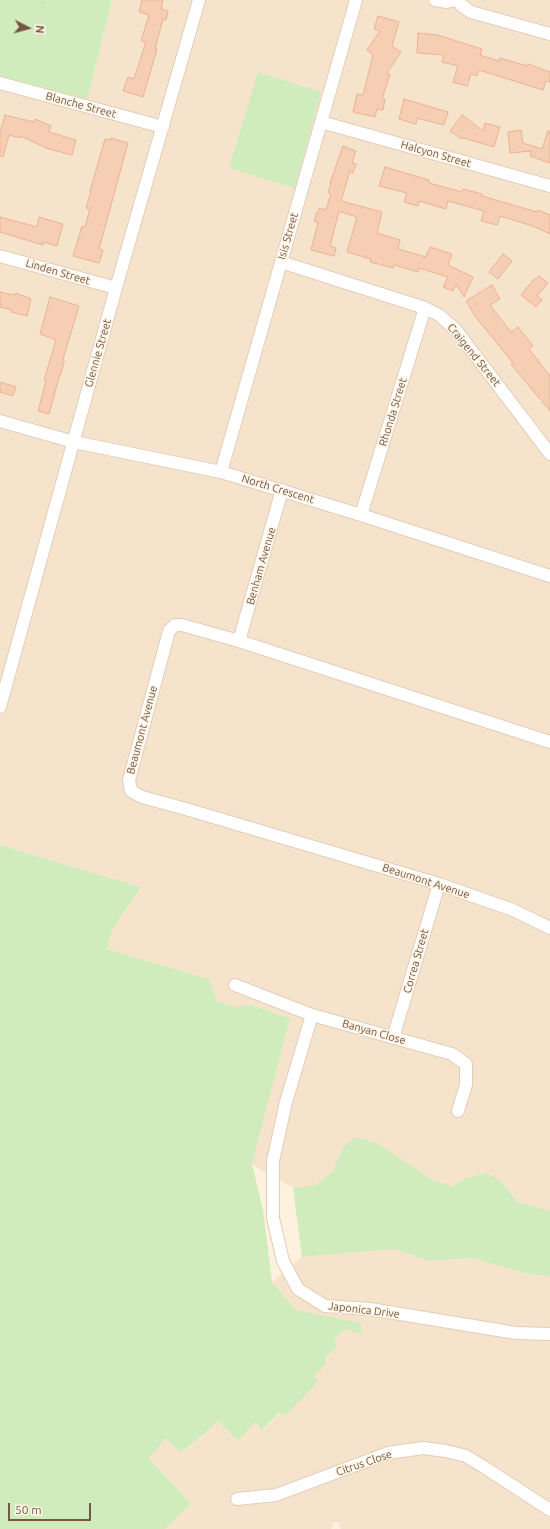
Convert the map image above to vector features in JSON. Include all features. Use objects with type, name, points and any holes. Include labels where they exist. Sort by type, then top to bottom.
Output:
[{"type":"street","name":"Glennie Street","points":[[0,707],[116,288],[198,0]]},
{"type":"street","name":"Isis Street","points":[[221,472],[356,0]]},
{"type":"street","points":[[435,0],[448,2],[454,0]]},
{"type":"street","points":[[458,0],[461,5],[471,12],[550,34]]},
{"type":"street","name":"Blanche Street","points":[[0,83],[162,127]]},
{"type":"street","name":"Halcyon Street","points":[[321,122],[550,186]]},
{"type":"street","name":"Linden Street","points":[[0,256],[116,288]]},
{"type":"street","name":"Craigend Street","points":[[281,262],[425,308],[440,315],[456,330],[550,454]]},
{"type":"street","name":"Rhonda Street","points":[[361,515],[425,308]]},
{"type":"street","name":"North Crescent","points":[[0,421],[74,442],[221,472],[282,490],[550,576]]},
{"type":"street","name":"Benham Avenue","points":[[239,641],[282,490]]},
{"type":"street","name":"Beaumont Avenue","points":[[550,742],[239,641],[182,625],[174,625],[169,631],[129,780],[131,791],[142,797],[186,808],[438,884],[513,910],[550,928]]},
{"type":"street","name":"Correa Street","points":[[393,1038],[438,884]]},
{"type":"street","name":"Banyan Close","points":[[235,985],[312,1014],[452,1054],[466,1064],[466,1085],[458,1111]]},
{"type":"street","name":"Japonica Drive","points":[[312,1014],[286,1102],[272,1161],[273,1218],[283,1261],[298,1289],[325,1306],[370,1309],[516,1333],[550,1334]]},
{"type":"street","name":"Citrus Close","points":[[237,1499],[276,1495],[388,1453],[423,1448],[446,1450],[466,1456],[484,1466],[550,1510]]},
{"type":"shaded area","points":[[112,0],[550,0],[550,1211],[517,1202],[502,1182],[464,1179],[453,1188],[433,1180],[379,1144],[343,1147],[333,1171],[316,1185],[293,1188],[251,1164],[290,1018],[250,1004],[235,1007],[217,1001],[209,979],[107,949],[112,930],[141,887],[0,845],[0,76],[87,100]]},
{"type":"shaded area","points":[[396,1249],[428,1261],[472,1258],[532,1275],[550,1276],[550,1529],[341,1529],[338,1522],[334,1522],[331,1529],[165,1529],[191,1504],[149,1457],[166,1438],[182,1453],[219,1421],[255,1422],[263,1430],[281,1412],[284,1416],[314,1376],[325,1364],[325,1358],[337,1347],[334,1339],[345,1329],[361,1323],[296,1310],[272,1282],[302,1257]]},
{"type":"green space","points":[[0,0],[112,0],[87,100],[0,76]]},
{"type":"green space","points":[[258,72],[321,92],[295,188],[229,168]]},
{"type":"green space","points":[[0,845],[141,887],[112,930],[107,949],[209,979],[217,1001],[235,1007],[249,1004],[290,1018],[252,1164],[263,1210],[272,1282],[296,1310],[361,1323],[361,1334],[345,1329],[334,1339],[337,1347],[325,1358],[326,1364],[314,1376],[318,1382],[285,1416],[280,1412],[262,1430],[255,1422],[238,1441],[219,1421],[181,1453],[166,1438],[149,1458],[191,1504],[165,1529],[0,1529]]},
{"type":"green space","points":[[357,1137],[379,1144],[433,1180],[453,1187],[464,1179],[487,1173],[502,1182],[517,1202],[550,1211],[550,1276],[532,1275],[472,1258],[428,1261],[396,1249],[302,1257],[293,1188],[316,1185],[333,1171],[343,1147]]},
{"type":"building","points":[[142,0],[163,0],[161,9],[168,11],[166,20],[163,19],[155,49],[157,49],[143,97],[123,91],[128,77],[134,79],[146,42],[141,41],[149,15],[139,12]]},
{"type":"building","points":[[378,16],[399,22],[392,46],[401,52],[387,73],[390,74],[382,99],[385,99],[383,110],[377,109],[375,117],[353,112],[357,94],[363,95],[373,55],[367,50],[380,31],[374,29]]},
{"type":"building","points":[[418,33],[437,35],[482,49],[480,55],[499,61],[500,58],[527,66],[528,64],[550,72],[550,82],[546,81],[543,90],[479,70],[477,76],[471,74],[467,86],[453,82],[458,66],[442,62],[444,55],[417,53]]},
{"type":"building","points":[[404,99],[448,112],[444,125],[417,118],[416,124],[399,119]]},
{"type":"building","points":[[5,115],[34,122],[35,119],[51,126],[49,132],[76,140],[72,155],[49,149],[20,136],[20,138],[9,135],[3,157],[0,156],[0,132]]},
{"type":"building","points":[[462,115],[483,131],[485,123],[500,127],[494,147],[463,138],[462,139],[450,131]]},
{"type":"building","points":[[521,130],[523,143],[542,149],[548,131],[550,131],[550,163],[530,156],[531,151],[510,153],[508,132]]},
{"type":"building","points":[[111,138],[128,143],[99,249],[103,250],[99,263],[73,256],[82,226],[85,227],[90,209],[86,208],[105,139],[111,140]]},
{"type":"building","points":[[343,146],[356,151],[352,163],[356,164],[353,173],[350,171],[341,201],[382,212],[377,233],[400,240],[398,249],[426,257],[430,247],[452,254],[448,265],[473,277],[464,297],[456,284],[453,291],[443,287],[448,277],[419,268],[418,272],[394,265],[393,268],[370,262],[371,259],[347,252],[357,217],[339,211],[330,246],[336,248],[334,256],[311,250],[318,222],[314,221],[319,208],[326,210],[331,194],[328,193],[330,183]]},
{"type":"building","points":[[385,167],[429,180],[429,183],[462,192],[463,189],[537,212],[538,210],[550,215],[550,234],[533,226],[500,216],[497,225],[481,221],[484,211],[448,201],[446,209],[419,201],[418,206],[404,202],[407,193],[379,186]]},
{"type":"building","points":[[0,217],[37,227],[39,217],[63,224],[57,246],[43,242],[43,245],[0,232]]},
{"type":"building","points":[[503,254],[512,261],[498,279],[489,272]]},
{"type":"building","points":[[539,276],[548,283],[537,296],[542,300],[536,307],[521,295],[535,278],[536,279]]},
{"type":"building","points":[[492,285],[500,299],[490,305],[511,332],[518,327],[533,346],[529,349],[550,376],[550,411],[511,364],[513,363],[475,316],[466,301]]},
{"type":"building","points":[[0,292],[15,295],[16,293],[31,299],[27,316],[11,312],[12,310],[0,307]]},
{"type":"building","points":[[50,297],[79,306],[63,359],[64,362],[61,374],[49,414],[38,411],[46,381],[44,380],[56,340],[40,334]]},
{"type":"building","points":[[0,382],[16,387],[13,396],[0,392]]}]
